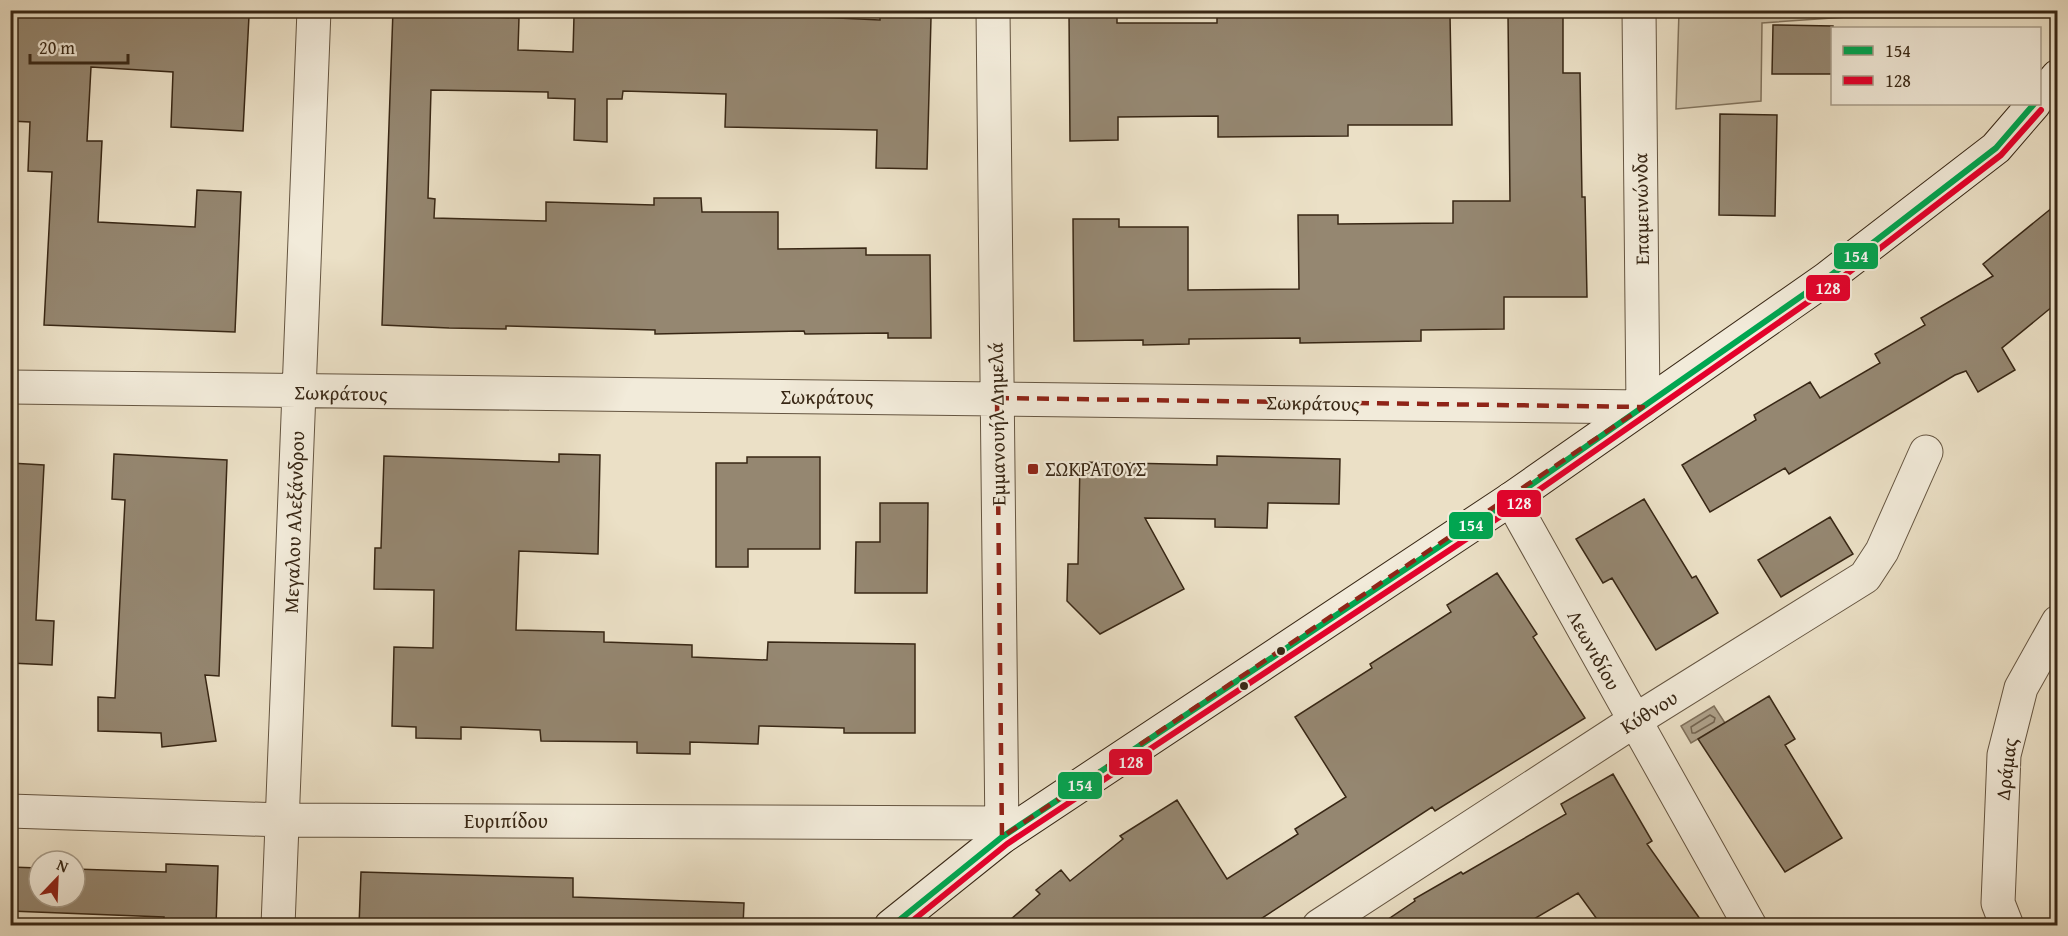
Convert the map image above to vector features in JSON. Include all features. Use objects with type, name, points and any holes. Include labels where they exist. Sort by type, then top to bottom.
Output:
[{"type":"street","name":"Μεγαλου Αλεξάνδρου","points":[[278,926],[314,10]]},
{"type":"street","name":"Εμμανουήλ Δημελά","points":[[993,10],[1001,830]]},
{"type":"street","name":"Επαμεινώνδα","points":[[1639,10],[1643,407]]},
{"type":"street","points":[[2041,97],[2058,76]]},
{"type":"street","points":[[896,924],[1001,830],[1511,499],[1826,279],[1996,148],[2033,105]]},
{"type":"street","name":"Σωκράτους","points":[[10,387],[1643,407]]},
{"type":"street","name":"Κύθνου","points":[[1319,926],[1634,721],[1865,577],[1882,551],[1926,452]]},
{"type":"street","name":"Λεωνιδίου","points":[[1511,499],[1750,926]]},
{"type":"street","name":"Δράμας","points":[[2007,926],[1998,903],[2004,755],[2021,688],[2058,622]]},
{"type":"street","name":"Ευριπίδου","points":[[10,811],[282,820],[1001,830]]},
{"type":"highlighted area","points":[[997,398],[1643,407],[1002,837]]},
{"type":"shaded area","points":[[1875,10],[1875,15],[1762,23],[1761,101],[1676,109],[1679,11]]},
{"type":"water","points":[[1714,706],[1725,723],[1691,743],[1681,726]]},
{"type":"building","points":[[10,10],[141,14],[141,10],[149,10],[249,16],[243,131],[171,127],[173,72],[91,67],[87,141],[102,141],[98,222],[195,227],[197,190],[241,192],[235,332],[44,325],[52,172],[28,171],[30,122],[10,121]]},
{"type":"building","points":[[393,10],[433,10],[432,15],[519,18],[518,50],[573,52],[574,16],[650,17],[650,14],[728,17],[728,13],[880,20],[880,16],[931,18],[927,169],[876,168],[877,130],[725,127],[726,94],[623,91],[622,99],[607,99],[607,142],[574,140],[575,99],[548,98],[548,92],[431,90],[428,198],[435,199],[434,218],[546,221],[546,202],[654,205],[654,198],[701,198],[702,212],[778,212],[778,249],[866,248],[866,255],[930,255],[931,338],[888,338],[888,333],[805,334],[804,331],[655,334],[655,330],[382,325]]},
{"type":"building","points":[[1069,13],[1117,13],[1117,23],[1217,23],[1217,15],[1450,15],[1452,125],[1348,125],[1348,136],[1218,137],[1218,116],[1118,117],[1118,140],[1070,141]]},
{"type":"building","points":[[1563,14],[1563,73],[1580,73],[1582,197],[1585,197],[1587,297],[1504,297],[1504,329],[1421,330],[1421,341],[1300,343],[1300,338],[1189,339],[1189,344],[1143,345],[1143,340],[1074,341],[1073,219],[1119,219],[1119,227],[1188,227],[1188,290],[1299,289],[1298,215],[1338,215],[1338,224],[1453,223],[1453,201],[1510,201],[1508,15]]},
{"type":"building","points":[[1773,25],[1833,26],[1831,27],[1831,74],[1772,74]]},
{"type":"building","points":[[1720,114],[1777,115],[1775,216],[1719,215]]},
{"type":"building","points":[[2058,203],[2058,302],[2002,348],[2015,370],[1978,392],[1966,371],[1955,375],[1789,474],[1785,468],[1710,512],[1682,465],[1756,420],[1754,415],[1810,382],[1820,398],[1880,363],[1875,354],[1925,325],[1921,318],[1993,276],[1983,264]]},
{"type":"building","points":[[114,454],[227,460],[219,676],[205,675],[216,741],[162,747],[161,733],[98,731],[98,697],[115,698],[125,500],[112,499]]},
{"type":"building","points":[[559,454],[600,455],[598,554],[519,551],[516,630],[604,632],[604,642],[692,645],[692,657],[767,660],[768,642],[915,644],[915,733],[844,733],[844,728],[759,726],[758,744],[690,742],[690,754],[637,753],[637,742],[541,741],[540,730],[461,727],[461,739],[416,738],[416,727],[392,726],[394,647],[433,648],[434,590],[374,589],[375,548],[381,548],[384,456],[559,462]]},
{"type":"building","points":[[1217,456],[1340,459],[1339,504],[1268,503],[1267,528],[1215,527],[1215,519],[1145,518],[1184,589],[1100,634],[1067,601],[1068,564],[1078,564],[1080,462],[1217,465]]},
{"type":"building","points":[[747,457],[820,457],[820,549],[748,549],[748,567],[716,567],[716,463],[747,463]]},
{"type":"building","points":[[10,463],[44,465],[36,620],[54,621],[52,665],[10,663]]},
{"type":"building","points":[[1644,499],[1692,578],[1696,576],[1718,613],[1656,650],[1612,578],[1603,583],[1576,539]]},
{"type":"building","points":[[880,503],[928,503],[927,593],[855,593],[856,542],[880,542]]},
{"type":"building","points":[[1830,517],[1853,554],[1781,597],[1758,560]]},
{"type":"building","points":[[1497,573],[1537,634],[1533,637],[1585,718],[1435,811],[1432,807],[1250,926],[1003,926],[1040,894],[1036,890],[1061,870],[1070,881],[1123,839],[1120,836],[1177,800],[1227,879],[1298,834],[1295,829],[1346,797],[1295,717],[1372,668],[1370,664],[1451,612],[1447,605]]},
{"type":"building","points":[[1769,696],[1795,739],[1785,745],[1842,838],[1785,872],[1698,739]]},
{"type":"building","points":[[1613,774],[1652,841],[1647,844],[1705,926],[1602,926],[1578,893],[1522,926],[1378,926],[1415,901],[1414,899],[1461,872],[1463,874],[1566,814],[1561,804]]},
{"type":"building","points":[[166,864],[218,866],[216,926],[163,926],[164,917],[10,911],[10,867],[27,868],[27,909],[87,909],[87,869],[166,872]]},
{"type":"building","points":[[361,872],[573,878],[573,897],[744,903],[743,926],[359,926]]},
{"type":"transit line","name":"154","points":[[892,926],[1002,837],[1511,499],[1826,279],[1996,148],[2033,105]]},
{"type":"transit line","name":"128","points":[[906,926],[1007,844],[1516,506],[1831,286],[2001,155],[2041,110]]},
{"type":"place","name":"ΣΩΚΡΑΤΟΥΣ","points":[[1033,469]]}]
